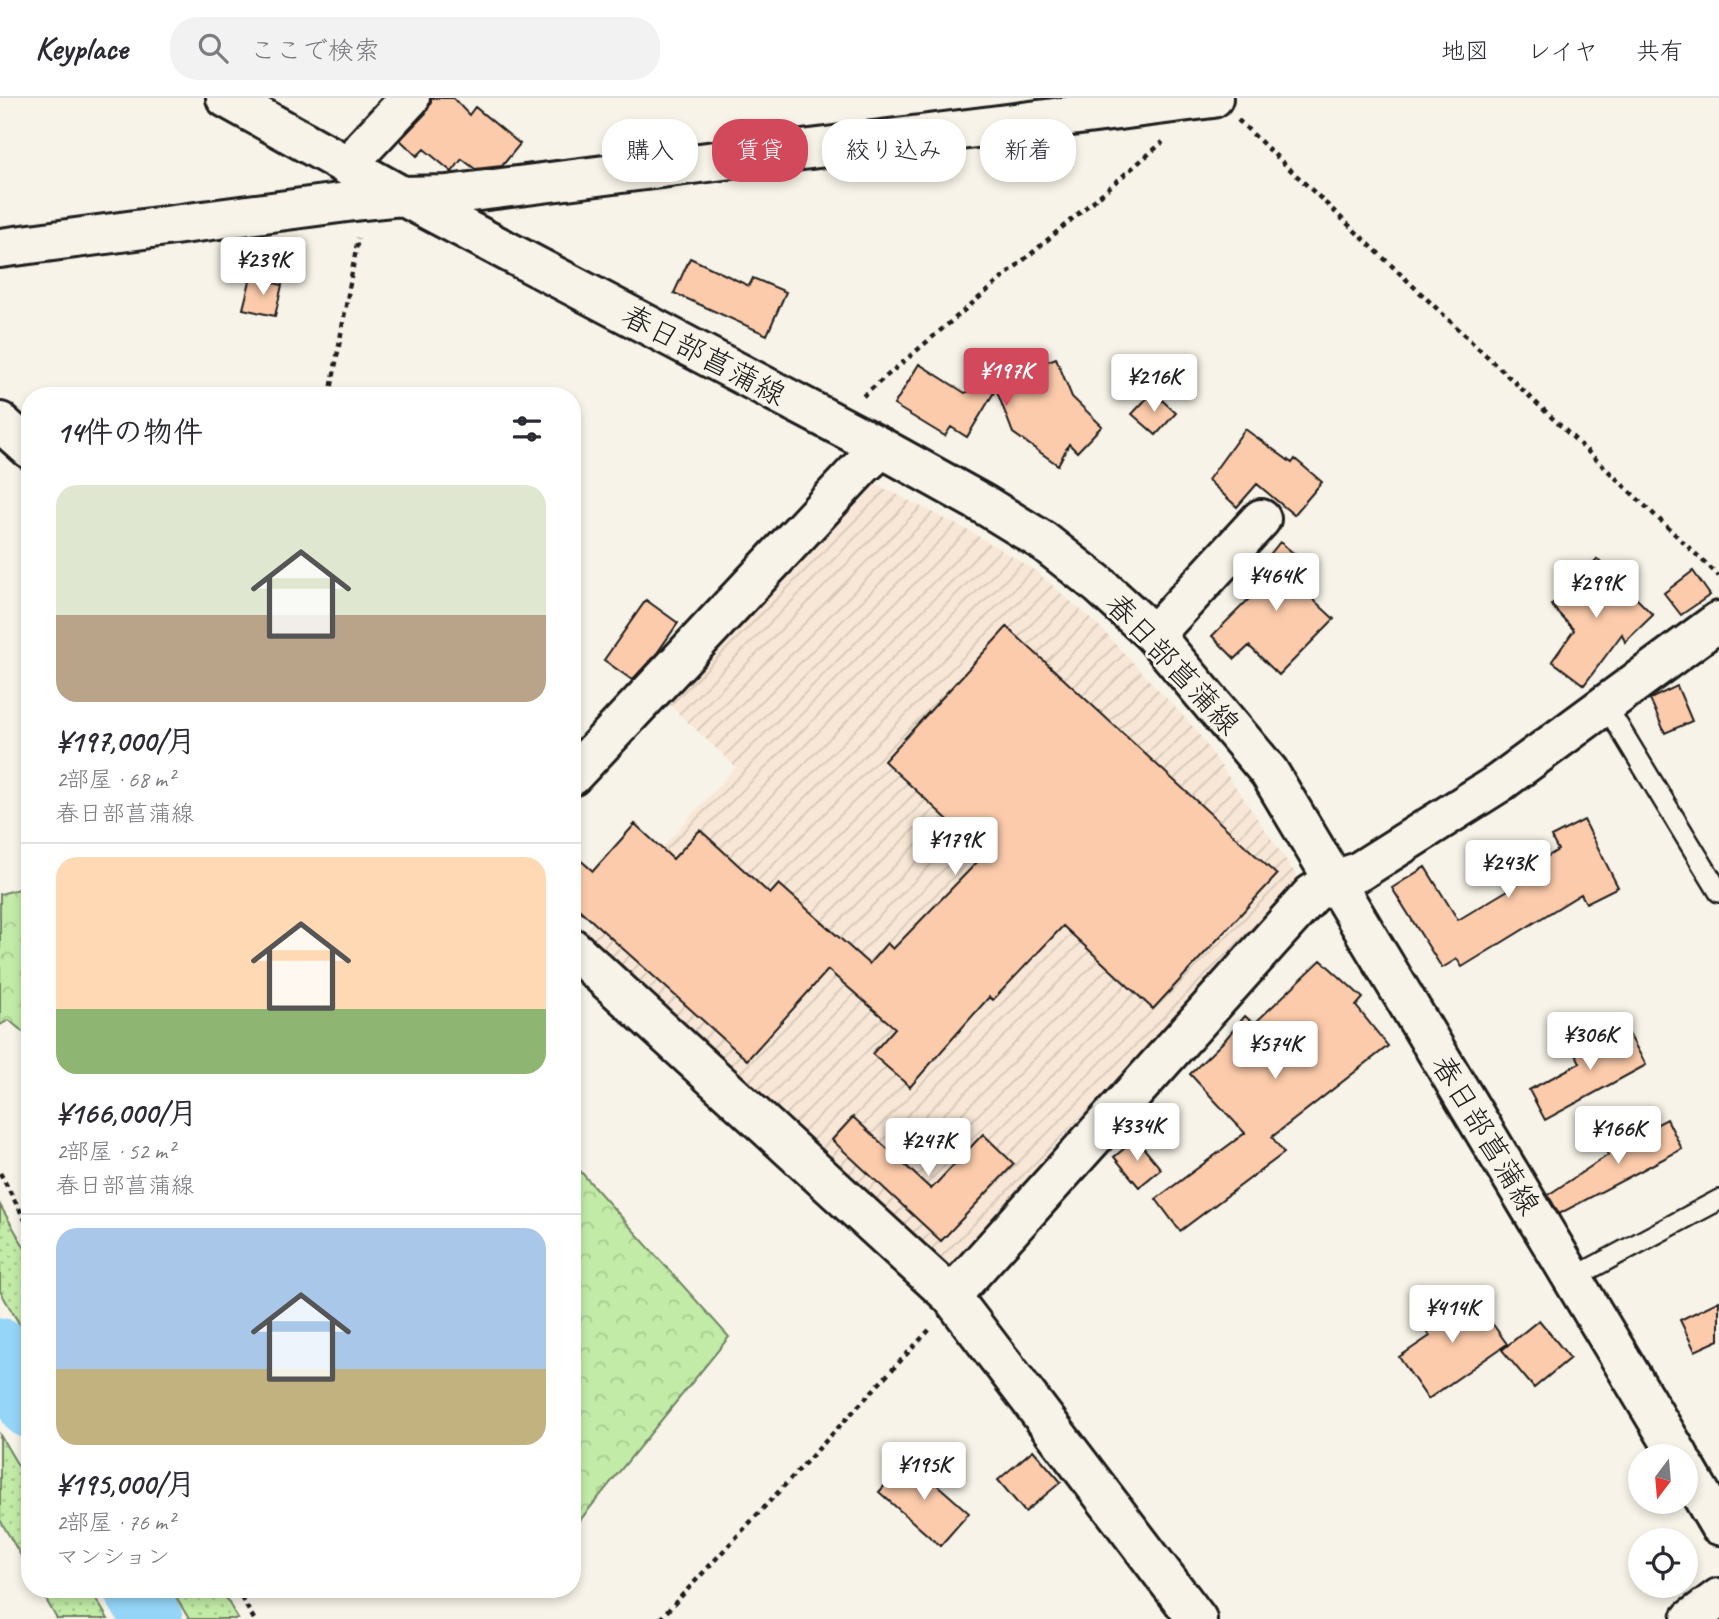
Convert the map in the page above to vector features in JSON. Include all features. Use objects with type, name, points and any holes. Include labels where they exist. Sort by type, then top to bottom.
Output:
[{"type":"street","name":"春日部菖蒲線","points":[[226,98],[356,183],[402,196],[882,448],[983,504],[1043,541],[1099,585],[1154,635],[1269,772],[1672,1444]]},
{"type":"street","points":[[0,248],[356,183],[363,148],[410,98]]},
{"type":"street","points":[[402,196],[447,195],[1224,108]]},
{"type":"street","points":[[0,422],[21,441]]},
{"type":"street","points":[[581,766],[853,475],[882,448]]},
{"type":"street","points":[[1154,635],[1261,519]]},
{"type":"street","points":[[953,1299],[1312,894],[1334,880],[1357,872],[1499,783],[1719,621]]},
{"type":"street","points":[[581,956],[953,1299],[1197,1619]]},
{"type":"street","points":[[1698,1489],[1719,1525]]},
{"type":"street","points":[[1691,1619],[1719,1598]]},
{"type":"lane","points":[[1605,704],[1719,892]]},
{"type":"lane","points":[[1573,1278],[1719,1200]]},
{"type":"path","points":[[1224,108],[1719,576]]},
{"type":"path","points":[[832,422],[1171,134]]},
{"type":"path","points":[[332,387],[362,214],[356,183]]},
{"type":"path","points":[[0,1173],[21,1212]]},
{"type":"path","points":[[660,1619],[953,1299]]},
{"type":"path","points":[[241,1598],[254,1619]]},
{"type":"shaded area","points":[[868,480],[971,532],[1033,569],[1097,624],[1196,730],[1300,880],[1051,1149],[1044,1172],[953,1267],[937,1267],[581,936],[736,767],[662,698]]},
{"type":"green space","points":[[21,888],[21,1030],[9,1020],[0,1025],[0,894]]},
{"type":"green space","points":[[581,1172],[729,1337],[581,1519]]},
{"type":"green space","points":[[0,1205],[21,1241],[21,1327],[0,1291]]},
{"type":"green space","points":[[0,1435],[21,1471],[21,1556],[0,1520]]},
{"type":"green space","points":[[45,1598],[95,1598],[108,1619],[57,1619]]},
{"type":"green space","points":[[176,1598],[226,1598],[238,1619],[189,1619]]},
{"type":"building","points":[[432,98],[453,98],[469,115],[475,107],[520,144],[502,166],[475,169],[462,159],[452,172],[424,149],[417,156],[400,140],[426,113]]},
{"type":"building","points":[[690,258],[749,286],[753,278],[786,292],[767,335],[674,293]]},
{"type":"building","points":[[251,277],[282,285],[275,316],[243,309]]},
{"type":"building","points":[[1056,358],[1072,397],[1102,426],[1077,452],[1069,444],[1058,465],[1013,433],[996,389],[967,437],[951,427],[945,436],[894,405],[919,364],[965,393]]},
{"type":"building","points":[[1153,392],[1176,413],[1156,435],[1132,414]]},
{"type":"building","points":[[1245,429],[1292,463],[1295,459],[1322,482],[1294,515],[1257,484],[1237,507],[1208,480]]},
{"type":"building","points":[[1280,542],[1316,572],[1302,589],[1334,619],[1279,675],[1249,646],[1235,659],[1212,636],[1254,594],[1244,587]]},
{"type":"building","points":[[1597,559],[1653,615],[1625,642],[1622,634],[1584,685],[1552,661],[1574,630],[1551,605]]},
{"type":"building","points":[[1693,571],[1710,595],[1681,615],[1664,593]]},
{"type":"building","points":[[646,600],[678,623],[657,653],[632,680],[604,660]]},
{"type":"building","points":[[1007,627],[1277,875],[1153,1009],[1063,926],[993,1000],[989,997],[910,1087],[872,1054],[895,1028],[828,970],[747,1060],[581,911],[581,861],[593,871],[635,824],[673,859],[700,830],[770,894],[779,884],[869,964],[887,943],[893,949],[985,854],[884,761]]},
{"type":"building","points":[[1677,686],[1692,721],[1665,733],[1650,699]]},
{"type":"building","points":[[1584,820],[1618,887],[1586,903],[1581,894],[1462,967],[1457,959],[1442,968],[1392,888],[1425,867],[1458,920],[1528,878],[1524,871],[1558,850],[1551,837]]},
{"type":"building","points":[[1321,960],[1363,998],[1356,1006],[1388,1046],[1272,1137],[1284,1153],[1180,1231],[1156,1199],[1245,1133],[1190,1074],[1245,1016],[1254,1024]]},
{"type":"building","points":[[1623,1023],[1646,1065],[1545,1120],[1529,1090],[1580,1063],[1574,1050]]},
{"type":"building","points":[[853,1117],[931,1189],[983,1134],[1014,1164],[941,1241],[832,1140]]},
{"type":"building","points":[[1667,1119],[1682,1149],[1559,1214],[1548,1195],[1608,1155],[1606,1151]]},
{"type":"building","points":[[1136,1139],[1161,1169],[1139,1187],[1114,1157]]},
{"type":"building","points":[[1469,1291],[1507,1344],[1428,1399],[1399,1357],[1430,1336],[1422,1324]]},
{"type":"building","points":[[1719,1301],[1719,1340],[1695,1351],[1680,1320]]},
{"type":"building","points":[[1539,1320],[1570,1358],[1534,1388],[1502,1350]]},
{"type":"building","points":[[1033,1450],[1061,1482],[1025,1512],[998,1480]]},
{"type":"building","points":[[908,1459],[969,1513],[940,1546],[879,1492]]},
{"type":"waterway","points":[[0,1348],[21,1390]]},
{"type":"waterway","points":[[139,1598],[152,1619]]}]
